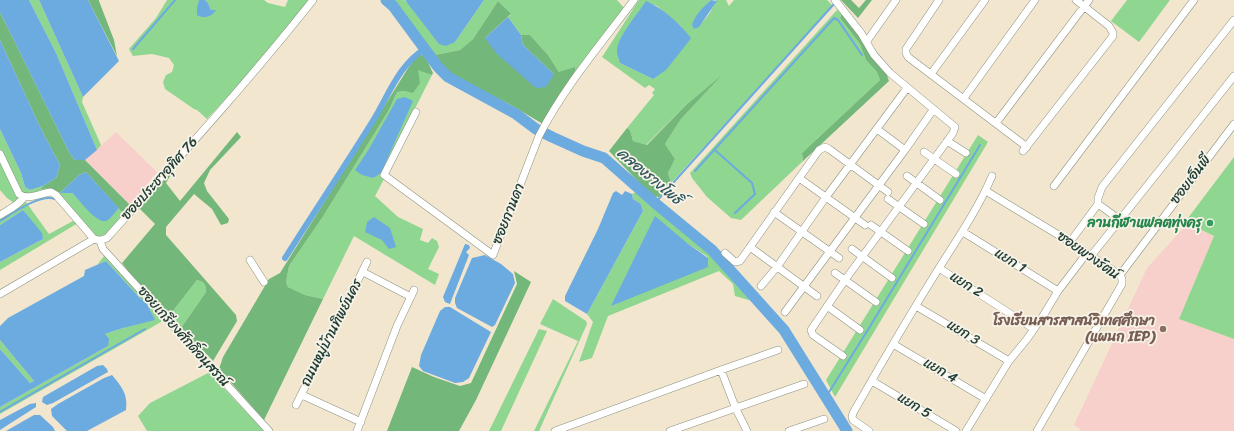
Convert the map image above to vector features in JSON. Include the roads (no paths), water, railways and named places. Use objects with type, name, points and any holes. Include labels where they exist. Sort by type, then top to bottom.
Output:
[{"type":"street","name":"ซอยประชาอุทิศ 76","points":[[0,294],[97,240],[107,238],[270,54],[314,0]]},
{"type":"street","name":"ซอยกานดา","points":[[416,112],[384,175],[493,255],[539,136],[548,119],[579,73],[634,0]]},
{"type":"street","points":[[835,0],[867,41],[874,55],[890,73],[955,127],[953,133],[882,232],[845,280],[811,330],[813,335],[843,356]]},
{"type":"street","points":[[867,41],[896,0]]},
{"type":"street","points":[[939,0],[906,49],[906,54],[996,123],[1025,149],[1113,36],[1109,26],[1087,3],[1076,0]]},
{"type":"street","points":[[931,74],[985,0]]},
{"type":"street","points":[[964,98],[1035,0]]},
{"type":"street","points":[[1054,186],[1194,0]]},
{"type":"street","points":[[996,123],[1087,3]]},
{"type":"street","points":[[1070,242],[1098,204],[1098,198],[1102,187],[1234,20]]},
{"type":"street","points":[[966,431],[1009,361],[1043,316],[1058,290],[1120,220],[1234,76]]},
{"type":"street","points":[[761,286],[907,88]]},
{"type":"street","points":[[785,312],[933,110]]},
{"type":"street","name":"ซอยเอ็นพี","points":[[1120,275],[1234,124]]},
{"type":"street","points":[[876,129],[905,150]]},
{"type":"street","points":[[947,141],[966,153]]},
{"type":"street","points":[[725,252],[735,262],[740,261],[819,150],[825,147],[888,192]]},
{"type":"street","points":[[924,152],[956,174]]},
{"type":"street","points":[[0,154],[19,194],[29,198],[51,192],[97,240]]},
{"type":"street","points":[[907,176],[940,200]]},
{"type":"street","points":[[869,431],[853,420],[853,413],[939,268],[963,232],[986,191],[992,176]]},
{"type":"street","points":[[799,178],[854,218],[882,232],[908,251]]},
{"type":"street","name":"ซอยพวงรัตน์","points":[[986,191],[1070,242],[1120,275],[1122,279],[1122,284],[1037,431]]},
{"type":"street","points":[[0,215],[17,205],[24,197]]},
{"type":"street","points":[[888,200],[924,224]]},
{"type":"street","points":[[1098,204],[1120,220]]},
{"type":"street","points":[[774,212],[839,258]]},
{"type":"street","name":"แยก 1","points":[[963,232],[1058,290]]},
{"type":"street","name":"ซอยเกรียงศักดิ์อนุสรณ์","points":[[97,240],[103,249],[269,431]]},
{"type":"street","points":[[750,247],[817,296]]},
{"type":"street","points":[[852,249],[892,278]]},
{"type":"street","points":[[250,260],[264,282]]},
{"type":"street","name":"ถนนหมู่บ้านทิพย์นคร","points":[[296,405],[367,262]]},
{"type":"street","name":"แยก 2","points":[[939,268],[1034,328]]},
{"type":"street","name":"ถนนหมู่บ้านทิพย์นคร","points":[[357,431],[397,326],[412,293],[363,272]]},
{"type":"street","points":[[835,273],[876,302]]},
{"type":"street","points":[[827,306],[860,330]]},
{"type":"street","name":"แยก 3","points":[[916,306],[1009,361]]},
{"type":"street","name":"แยก 4","points":[[893,344],[986,398]]},
{"type":"street","points":[[555,431],[778,350]]},
{"type":"street","points":[[721,370],[736,409],[747,431]]},
{"type":"street","name":"แยก 5","points":[[872,381],[956,431]]},
{"type":"street","points":[[670,431],[804,384]]},
{"type":"street","name":"ถนนหมู่บ้านทิพย์นคร","points":[[302,395],[361,422]]},
{"type":"street","points":[[789,431],[824,419]]},
{"type":"street","points":[[579,423],[580,431]]},
{"type":"water","points":[[0,0],[29,0],[57,55],[97,150],[85,160],[75,160],[69,152],[0,12]]},
{"type":"water","points":[[39,0],[88,0],[119,61],[83,97]]},
{"type":"water","points":[[199,0],[205,0],[211,10],[216,10],[208,17],[197,15]]},
{"type":"water","points":[[405,0],[484,0],[455,42],[446,46],[439,44]]},
{"type":"water","points":[[711,0],[717,1],[699,27],[694,29],[692,25],[695,18],[702,8]]},
{"type":"water","points":[[646,1],[671,17],[691,38],[666,70],[653,79],[620,63],[617,52],[620,39]]},
{"type":"water","points":[[508,17],[521,35],[523,45],[554,74],[546,87],[536,88],[496,53],[485,38]]},
{"type":"water","points":[[0,40],[41,129],[60,165],[56,178],[43,186],[30,190],[25,187],[21,173],[0,129]]},
{"type":"water","points":[[405,97],[413,101],[381,173],[373,178],[362,175],[355,170],[369,149],[397,99]]},
{"type":"water","points":[[86,172],[119,208],[108,220],[99,220],[89,212],[72,193],[60,193],[79,175]]},
{"type":"water","points":[[616,191],[622,195],[625,191],[632,194],[633,199],[641,204],[643,211],[587,314],[565,301],[565,296],[598,229],[613,193]]},
{"type":"water","points":[[23,210],[42,233],[43,239],[0,262],[0,225]]},
{"type":"water","points":[[655,216],[687,243],[708,258],[708,267],[611,306]]},
{"type":"water","points":[[374,217],[390,228],[396,247],[389,249],[382,240],[365,232],[367,222]]},
{"type":"water","points":[[465,244],[469,245],[470,248],[466,252],[469,255],[450,304],[445,302],[443,297]]},
{"type":"water","points":[[485,255],[501,264],[513,274],[515,283],[495,325],[492,327],[457,308],[455,303],[455,298],[472,258]]},
{"type":"water","points":[[106,261],[147,304],[155,320],[105,334],[109,339],[108,346],[0,407],[0,349],[30,383],[34,381],[0,340],[0,326],[8,318],[84,276],[85,270]]},
{"type":"water","points":[[445,307],[450,307],[491,332],[469,378],[463,382],[455,383],[423,371],[419,366],[421,355],[440,311]]},
{"type":"water","points":[[103,365],[108,372],[53,403],[47,405],[42,402],[43,397],[97,366]]},
{"type":"water","points":[[112,375],[124,391],[126,410],[87,431],[67,431],[52,416],[51,409],[58,404]]},
{"type":"water","points":[[36,403],[36,407],[0,430],[0,420],[30,404]]},
{"type":"water","points":[[34,415],[40,415],[53,427],[55,431],[6,431]]},
{"type":"waterway","points":[[133,49],[175,0]]},
{"type":"waterway","name":"คลองรางโพธิ์","points":[[386,0],[393,6],[438,67],[448,77],[516,114],[536,129],[583,151],[604,158],[712,250],[784,330],[847,431]]},
{"type":"waterway","points":[[655,203],[834,4]]},
{"type":"waterway","points":[[695,171],[834,18],[838,20],[862,55]]},
{"type":"waterway","points":[[285,258],[363,137],[395,81],[408,63],[425,49]]},
{"type":"waterway","points":[[826,397],[980,145]]},
{"type":"waterway","points":[[715,150],[752,183],[755,194],[735,213]]},
{"type":"waterway","points":[[0,221],[35,201],[49,198],[55,199]]},
{"type":"waterway","points":[[0,412],[145,329]]},
{"type":"place","name":"ลานกีฬาแฟลตทุ่งครุ","points":[[1210,223]]},
{"type":"place","name":"โรงเรียนสารสาสน์วิเทศศึกษา (แผนก IEP)","points":[[1163,329]]}]
